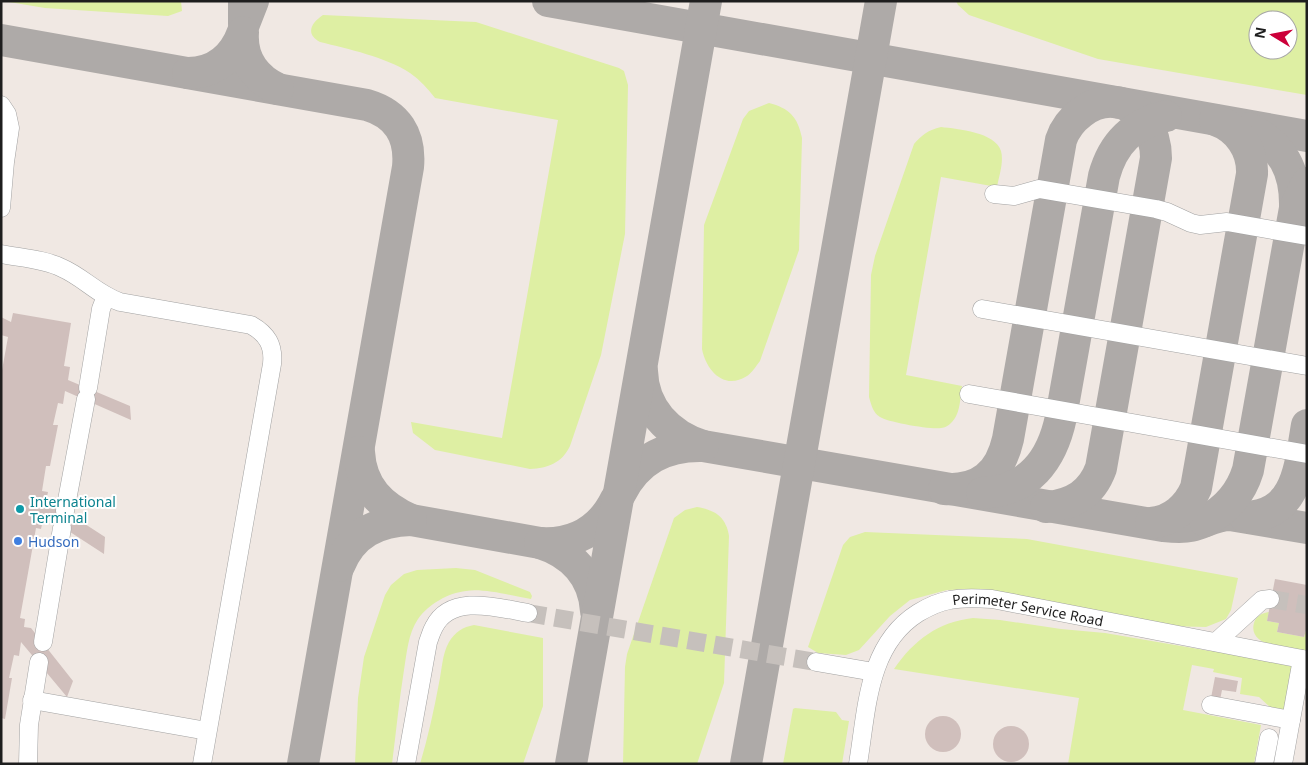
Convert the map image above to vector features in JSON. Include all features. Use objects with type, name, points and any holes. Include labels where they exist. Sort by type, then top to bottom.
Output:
[{"type":"lane","points":[[1,105],[7,114],[10,128],[1,208]]},
{"type":"lane","points":[[994,194],[1014,196],[1039,189],[1156,209],[1190,223],[1227,222],[1307,236]]},
{"type":"lane","points":[[1,254],[62,267],[106,296],[120,302],[251,325],[266,336],[272,350],[272,364],[202,764]]},
{"type":"lane","points":[[43,642],[86,393],[106,296]]},
{"type":"lane","points":[[982,309],[1307,366]]},
{"type":"lane","points":[[969,394],[1307,454]]},
{"type":"lane","name":"Perimeter Service Road","points":[[858,764],[874,672],[885,647],[897,631],[911,618],[929,607],[949,600],[992,599],[1304,659]]},
{"type":"lane","points":[[1216,642],[1262,600],[1270,599]]},
{"type":"lane","points":[[406,764],[428,642],[434,626],[446,614],[462,606],[480,605],[528,613]]},
{"type":"lane","points":[[1283,764],[1304,659]]},
{"type":"lane","points":[[28,764],[29,725],[39,662]]},
{"type":"lane","points":[[816,662],[874,672]]},
{"type":"lane","points":[[32,700],[207,731]]},
{"type":"lane","points":[[1211,705],[1291,720]]},
{"type":"lane","points":[[1264,764],[1269,738]]},
{"type":"green space","points":[[3,1],[181,1],[182,11],[168,16],[45,8]]},
{"type":"green space","points":[[956,1],[1307,1],[1307,95],[1098,59],[969,15]]},
{"type":"green space","points":[[323,15],[476,22],[624,71],[628,85],[625,234],[601,355],[570,446],[563,457],[554,463],[530,469],[435,450],[413,433],[411,422],[502,438],[558,120],[435,98],[410,73],[390,62],[315,39],[312,36],[311,28],[315,21]]},
{"type":"green space","points":[[769,103],[792,114],[798,124],[802,138],[799,250],[760,361],[747,376],[739,380],[724,380],[717,376],[707,364],[702,349],[704,225],[743,119],[749,111]]},
{"type":"green space","points":[[941,127],[984,136],[997,145],[1001,151],[1002,160],[997,187],[941,177],[906,375],[962,386],[957,415],[954,419],[945,427],[929,428],[884,419],[873,408],[869,397],[871,275],[875,256],[914,144],[926,133]]},
{"type":"green space","points":[[697,507],[714,512],[722,519],[728,529],[724,683],[697,764],[623,764],[625,667],[627,654],[674,518],[685,510]]},
{"type":"green space","points":[[865,532],[1027,539],[1238,578],[1231,610],[1226,619],[1206,627],[1167,626],[1015,595],[976,589],[947,590],[910,600],[890,616],[859,650],[846,655],[818,653],[808,647],[843,545],[850,537]]},
{"type":"green space","points":[[456,568],[475,570],[530,592],[531,599],[473,590],[459,592],[446,597],[433,604],[422,614],[412,631],[408,643],[392,764],[355,764],[358,698],[364,657],[385,595],[391,585],[404,574],[417,570]]},
{"type":"green space","points":[[1269,612],[1267,621],[1279,623],[1277,632],[1304,637],[1307,627],[1307,653],[1272,646],[1257,637],[1254,631],[1256,618]]},
{"type":"green space","points":[[973,618],[1105,633],[1210,651],[1218,650],[1293,664],[1285,710],[1271,708],[1259,697],[1240,694],[1242,678],[1213,672],[1214,669],[1192,665],[1183,710],[1261,725],[1254,764],[1068,764],[1079,698],[894,669],[910,649],[928,634],[960,620]]},
{"type":"green space","points":[[474,625],[543,638],[543,706],[523,764],[420,764],[431,724],[447,647],[451,638],[457,633],[466,627]]},
{"type":"green space","points":[[793,709],[836,712],[842,720],[849,721],[842,764],[783,764]]},
{"type":"building","name":"International Terminal","points":[[13,313],[71,323],[64,366],[70,367],[68,380],[130,406],[131,420],[65,391],[63,404],[58,403],[53,425],[58,425],[50,466],[46,466],[42,491],[48,492],[46,501],[51,502],[105,537],[104,554],[44,515],[41,529],[36,528],[20,618],[25,619],[24,627],[31,628],[73,681],[67,697],[21,642],[19,656],[14,655],[9,678],[12,678],[5,719],[1,718],[1,376],[8,337],[1,335],[1,317],[11,322]]},
{"type":"building","points":[[1275,579],[1307,585],[1307,627],[1304,637],[1277,632],[1279,623],[1267,621]]},
{"type":"building","points":[[1215,677],[1238,681],[1236,692],[1222,690],[1220,700],[1211,698]]},
{"type":"building","points":[[943,716],[950,717],[956,721],[960,727],[960,741],[956,747],[950,751],[943,752],[936,751],[930,747],[926,741],[925,734],[926,727],[930,721],[936,717]]},
{"type":"building","points":[[1011,726],[1018,727],[1024,731],[1028,737],[1028,751],[1024,757],[1018,761],[1011,762],[1004,761],[998,757],[994,751],[993,744],[994,737],[998,731],[1004,727]]},
{"type":"taxiway","points":[[244,1],[244,24],[253,1]]},
{"type":"taxiway","points":[[548,1],[1307,136]]},
{"type":"taxiway","points":[[571,764],[706,1]]},
{"type":"taxiway","points":[[746,764],[881,1]]},
{"type":"taxiway","points":[[188,73],[207,70],[222,62],[234,49],[243,32],[244,51],[251,66],[263,79],[278,89]]},
{"type":"taxiway","points":[[1,40],[367,105],[394,120],[404,136],[407,145],[408,167],[303,764]]},
{"type":"taxiway","points":[[944,489],[957,489],[978,483],[994,471],[1000,462],[1008,439],[1061,140],[1069,125],[1082,112],[1097,104],[1114,102],[1124,104],[1140,114],[1150,130],[1156,158],[1101,468],[1087,491],[1080,496],[1065,504],[1046,507]]},
{"type":"taxiway","points":[[982,493],[999,491],[1025,479],[1036,470],[1051,447],[1061,417],[1104,176],[1108,164],[1119,145],[1134,130],[1143,124],[1166,116]]},
{"type":"taxiway","points":[[1151,523],[1159,522],[1178,512],[1189,501],[1196,488],[1252,174],[1252,165],[1247,148],[1231,128],[1215,120]]},
{"type":"taxiway","points":[[1248,128],[1270,142],[1285,160],[1293,182],[1295,208]]},
{"type":"taxiway","points":[[1205,521],[1220,512],[1232,500],[1248,470],[1295,208],[1307,183]]},
{"type":"taxiway","points":[[620,494],[635,472],[654,457],[676,448],[703,446],[679,435],[660,418],[647,397],[642,371]]},
{"type":"taxiway","points":[[1245,517],[1263,514],[1276,508],[1286,498],[1293,486],[1298,471],[1307,425]]},
{"type":"taxiway","points":[[703,446],[1163,526],[1188,527],[1220,516],[1230,515],[1307,528]]},
{"type":"taxiway","points":[[339,566],[351,545],[368,531],[388,523],[411,520],[391,509],[374,494],[364,476],[359,452]]},
{"type":"taxiway","points":[[596,611],[591,587],[579,568],[562,553],[540,543],[564,541],[585,533],[603,519],[616,499]]},
{"type":"taxiway","points":[[411,520],[540,543]]},
{"type":"tunnel","points":[[1270,599],[1307,605]]},
{"type":"tunnel","points":[[528,613],[816,662]]},
{"type":"place","name":"International Terminal","points":[[20,509]]},
{"type":"place","name":"Hudson","points":[[18,541]]}]
